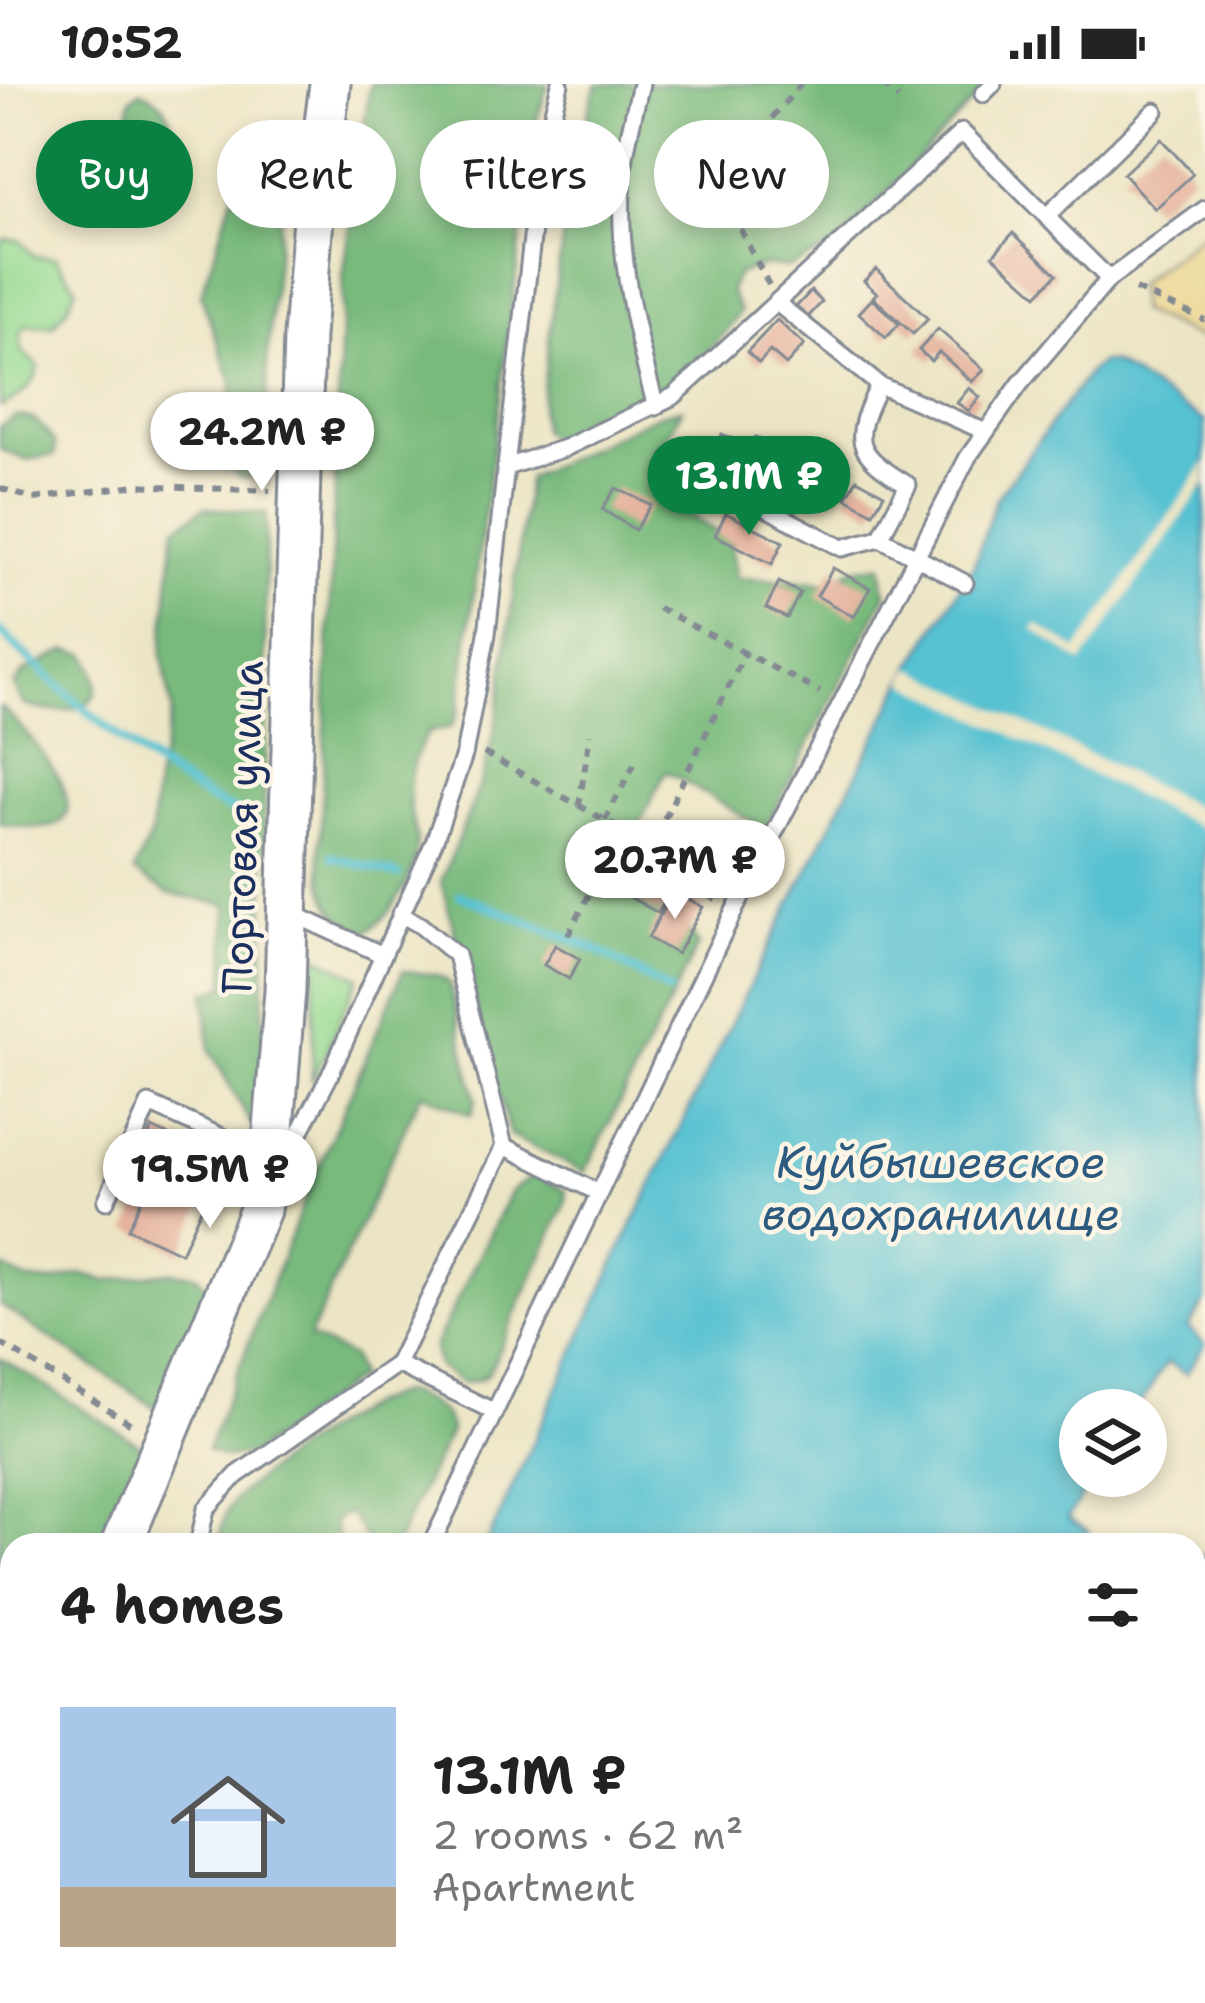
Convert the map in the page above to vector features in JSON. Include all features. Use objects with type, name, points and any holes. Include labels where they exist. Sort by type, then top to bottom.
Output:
[{"type":"street","name":"Портовая улица","points":[[126,1533],[260,1210],[270,1159],[282,1069],[304,336],[330,84]]},
{"type":"lane","points":[[260,1210],[330,1075],[434,842],[464,755],[487,634],[541,159],[560,84]]},
{"type":"lane","points":[[640,84],[625,161],[623,251],[632,320],[656,406]]},
{"type":"lane","points":[[1047,216],[1155,111]]},
{"type":"lane","points":[[506,467],[565,448],[656,406],[707,370],[962,132],[1108,280]]},
{"type":"lane","points":[[437,1533],[734,910],[839,702],[986,432],[1108,280],[1205,209]]},
{"type":"lane","points":[[778,304],[879,385],[986,432]]},
{"type":"lane","points":[[879,385],[862,420],[864,449],[872,463],[908,484],[880,538]]},
{"type":"lane","points":[[671,458],[842,548],[880,538],[965,584]]},
{"type":"lane","points":[[288,911],[383,955]]},
{"type":"lane","points":[[201,1533],[206,1509],[237,1475],[398,1364],[504,1145],[456,955],[400,914]]},
{"type":"lane","points":[[106,1202],[149,1104],[270,1159]]},
{"type":"lane","points":[[504,1145],[597,1192]]},
{"type":"lane","points":[[398,1364],[493,1411]]},
{"type":"path","points":[[778,304],[719,188],[723,175],[801,84]]},
{"type":"path","points":[[884,84],[898,99]]},
{"type":"path","points":[[1108,280],[1164,299],[1205,320]]},
{"type":"path","points":[[0,488],[34,499],[136,485],[300,493]]},
{"type":"path","points":[[658,608],[839,702]]},
{"type":"path","points":[[652,844],[746,651]]},
{"type":"path","points":[[580,806],[590,734]]},
{"type":"path","points":[[605,820],[638,757]]},
{"type":"path","points":[[500,762],[698,871],[692,885],[734,910]]},
{"type":"path","points":[[568,935],[623,830]]},
{"type":"path","points":[[0,1343],[112,1412]]},
{"type":"green space","points":[[370,84],[548,84],[537,120],[420,120],[420,228],[522,228],[458,713],[451,727],[429,732],[418,751],[409,792],[417,843],[412,867],[393,906],[365,932],[342,919],[329,903],[320,856],[343,277],[350,228],[396,228],[396,120],[365,120]]},
{"type":"green space","points":[[597,84],[989,84],[838,244],[787,268],[767,265],[737,274],[730,291],[740,311],[707,352],[683,372],[600,423],[550,439],[542,431],[540,411],[564,228],[630,228],[630,120],[587,120]]},
{"type":"green space","points":[[140,91],[159,102],[171,120],[127,120],[131,98]]},
{"type":"green space","points":[[222,228],[279,228],[267,363],[269,476],[241,478],[202,445],[209,413],[229,426],[232,383],[201,295]]},
{"type":"green space","points":[[19,240],[34,256],[56,258],[76,287],[53,326],[27,325],[20,333],[22,351],[39,367],[24,391],[0,407],[0,243]]},
{"type":"green space","points":[[682,409],[655,460],[650,490],[730,541],[737,578],[828,583],[855,568],[882,565],[886,594],[765,829],[666,771],[610,882],[693,935],[698,945],[585,1172],[510,1136],[441,882],[481,782],[497,721],[528,478],[660,414]]},
{"type":"green space","points":[[15,417],[39,423],[55,443],[55,455],[26,460],[0,449],[0,426]]},
{"type":"green space","points":[[204,508],[266,513],[263,1113],[252,1126],[210,1050],[205,993],[225,986],[227,905],[168,893],[134,872],[151,835],[156,783],[172,711],[162,654],[175,528]]},
{"type":"green space","points":[[67,650],[86,654],[96,688],[92,699],[70,710],[23,704],[14,685],[24,672]]},
{"type":"green space","points":[[0,707],[36,745],[60,782],[66,814],[57,824],[37,828],[0,824]]},
{"type":"green space","points":[[316,956],[359,977],[312,1081]]},
{"type":"green space","points":[[403,971],[436,975],[449,982],[476,1101],[471,1115],[421,1093],[309,1337],[352,1357],[358,1377],[252,1454],[225,1458],[207,1450],[301,1209]]},
{"type":"green space","points":[[534,1175],[566,1191],[566,1203],[489,1372],[462,1383],[438,1367],[434,1347],[511,1191]]},
{"type":"green space","points":[[0,1266],[26,1280],[53,1282],[80,1274],[106,1281],[169,1272],[195,1275],[207,1286],[209,1305],[161,1411],[0,1305]]},
{"type":"green space","points":[[0,1358],[140,1445],[144,1459],[111,1533],[0,1533]]},
{"type":"green space","points":[[406,1393],[428,1402],[440,1411],[450,1431],[401,1533],[361,1533],[350,1515],[342,1515],[334,1522],[336,1533],[222,1533],[231,1506],[265,1473],[343,1419]]},
{"type":"sand","points":[[1205,232],[1205,341],[1139,311],[1137,284]]},
{"type":"water","name":"Куйбышевское водохранилище","points":[[1102,362],[1113,363],[1205,421],[1205,1301],[1188,1328],[1205,1344],[1186,1374],[1167,1362],[1150,1389],[1059,1389],[1059,1497],[1082,1497],[1068,1518],[1088,1533],[491,1533],[626,1238],[759,966],[911,667],[974,565],[996,499],[1089,372]]},
{"type":"pier","points":[[1205,463],[1205,483],[1082,663],[1033,629],[1037,624],[1077,650]]},
{"type":"pier","points":[[911,667],[1205,811],[1205,830],[904,682]]},
{"type":"building","points":[[1161,139],[1193,174],[1155,209],[1123,174]]},
{"type":"building","points":[[1013,233],[1057,274],[1037,295],[993,255]]},
{"type":"building","points":[[876,269],[928,319],[913,334],[873,297],[877,293],[864,281]]},
{"type":"building","points":[[811,291],[822,302],[806,319],[795,308]]},
{"type":"building","points":[[872,299],[899,324],[886,338],[859,313]]},
{"type":"building","points":[[777,320],[804,345],[786,365],[770,351],[759,363],[747,352]]},
{"type":"building","points":[[938,329],[984,370],[972,382],[939,352],[931,361],[919,350]]},
{"type":"building","points":[[969,388],[980,397],[969,411],[957,403]]},
{"type":"building","points":[[722,434],[751,447],[755,437],[779,447],[762,486],[709,464]]},
{"type":"building","points":[[857,479],[884,494],[873,513],[846,498]]},
{"type":"building","points":[[616,488],[651,505],[635,530],[602,509]]},
{"type":"building","points":[[726,513],[783,542],[772,564],[715,535]]},
{"type":"building","points":[[833,568],[870,588],[854,617],[817,596]]},
{"type":"building","points":[[779,582],[800,593],[787,618],[766,608]]},
{"type":"building","points":[[626,852],[676,881],[658,913],[608,885]]},
{"type":"building","points":[[673,891],[703,907],[677,954],[648,938]]},
{"type":"building","points":[[555,945],[580,959],[569,979],[544,965]]},
{"type":"building","points":[[152,1128],[223,1160],[181,1253],[128,1229],[160,1160],[142,1152]]},
{"type":"waterway","points":[[0,631],[84,709],[149,760],[215,802],[247,816]]},
{"type":"waterway","points":[[332,857],[398,875]]},
{"type":"waterway","points":[[460,895],[595,949],[670,991]]}]
